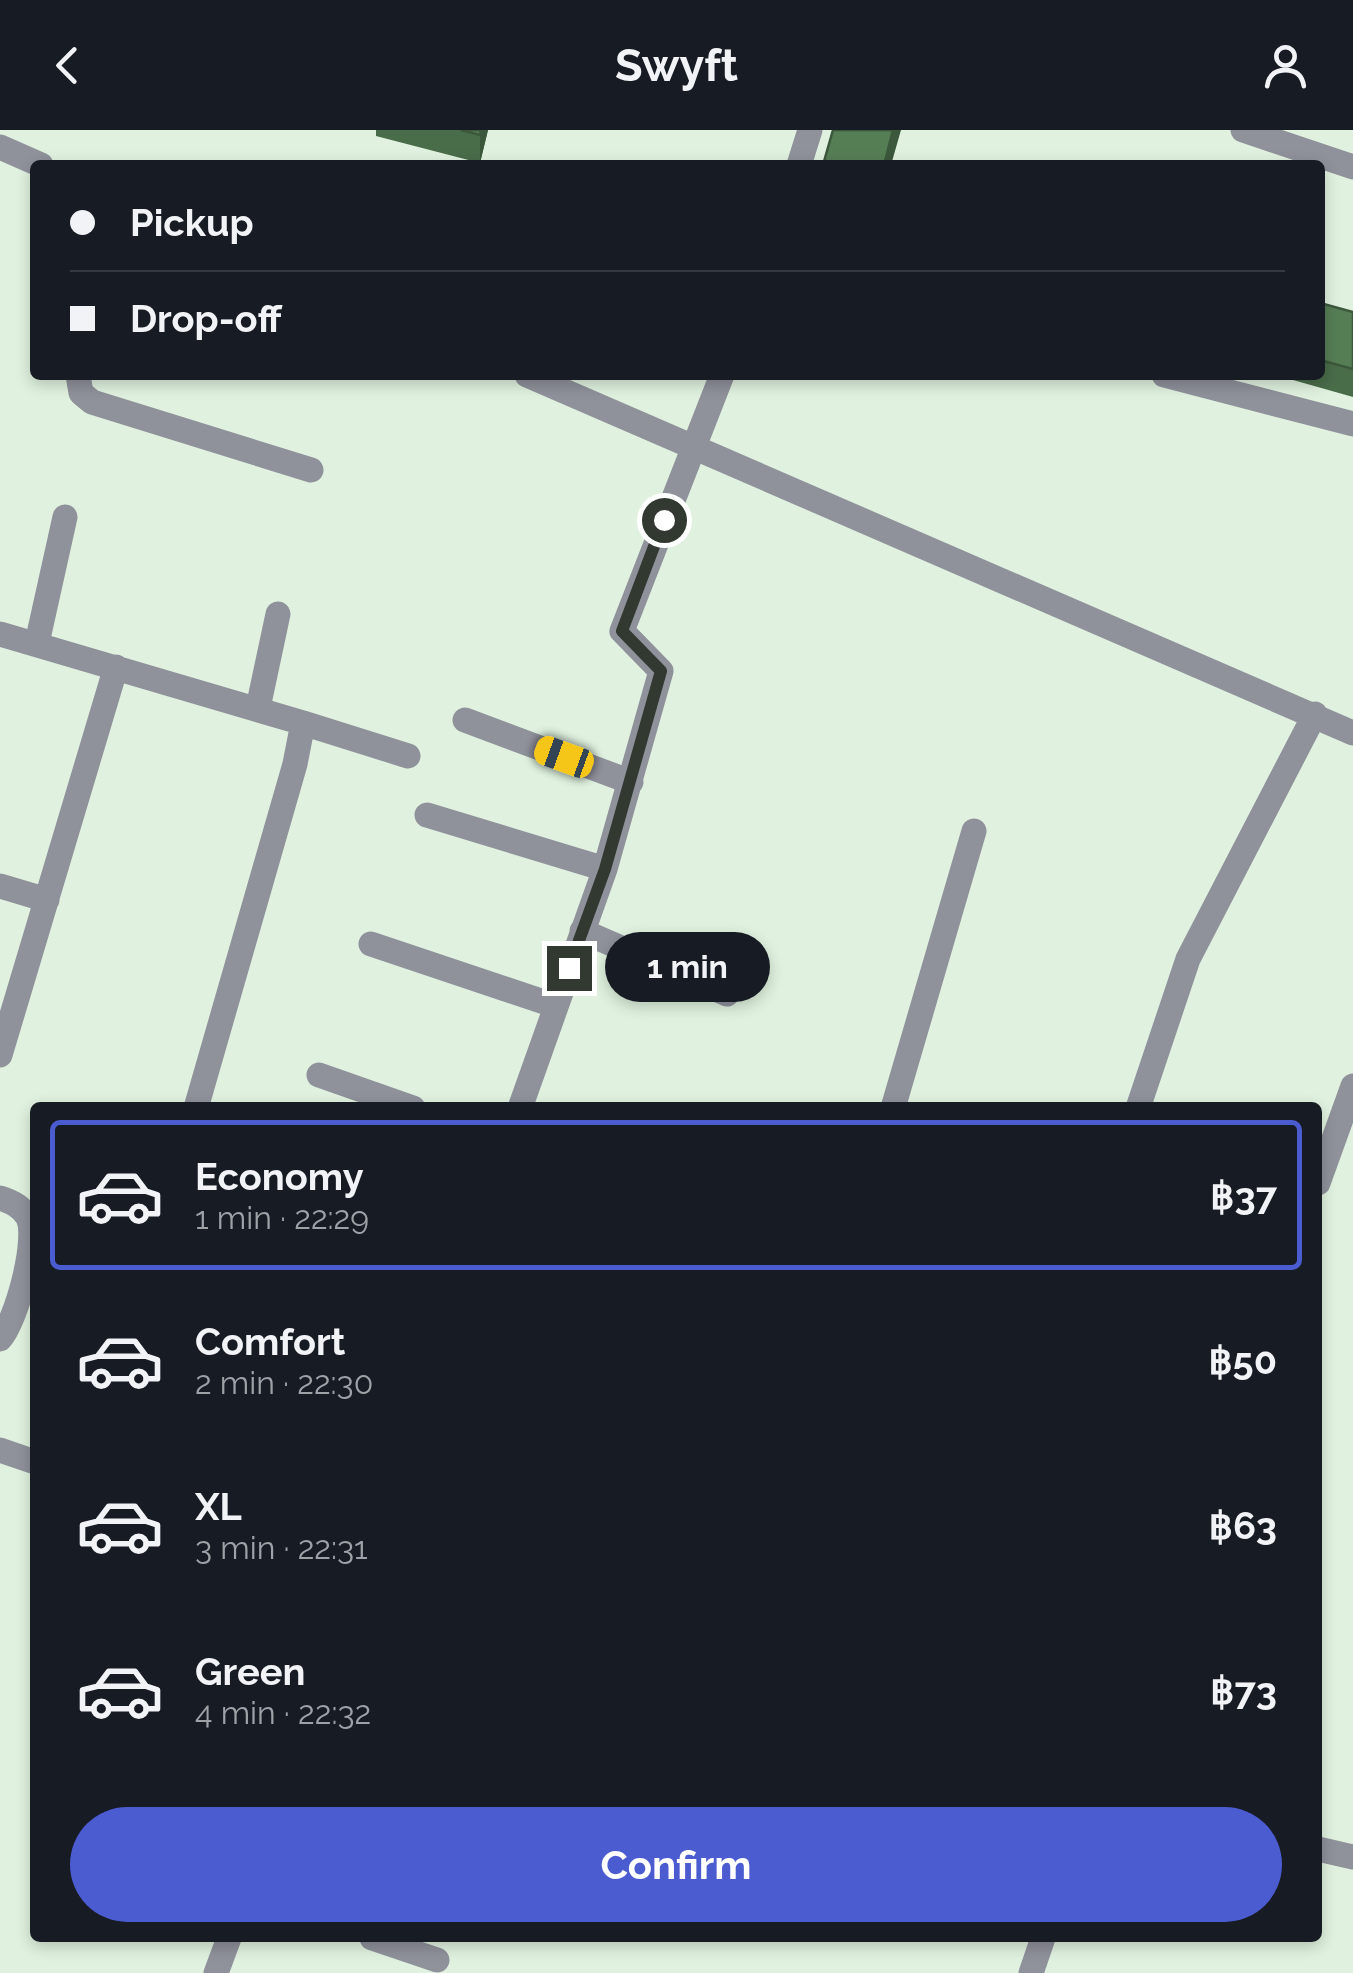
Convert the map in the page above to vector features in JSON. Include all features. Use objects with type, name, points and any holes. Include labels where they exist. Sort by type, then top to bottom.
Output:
[{"type":"street","points":[[801,160],[810,130]]},
{"type":"street","points":[[1243,130],[1353,166]]},
{"type":"street","points":[[0,148],[30,161]]},
{"type":"street","points":[[79,380],[81,393],[92,402],[311,470]]},
{"type":"street","points":[[538,380],[1353,733]]},
{"type":"street","points":[[522,1102],[605,869],[661,671],[622,631],[720,380]]},
{"type":"street","points":[[1183,380],[1353,424]]},
{"type":"street","points":[[37,643],[65,517]]},
{"type":"street","points":[[258,708],[278,614]]},
{"type":"street","points":[[0,634],[258,708],[408,756]]},
{"type":"street","points":[[0,1055],[116,667]]},
{"type":"street","points":[[1140,1102],[1188,959],[1314,714]]},
{"type":"street","points":[[465,720],[631,782]]},
{"type":"street","points":[[198,1102],[296,764],[303,722]]},
{"type":"street","points":[[427,815],[605,869]]},
{"type":"street","points":[[895,1102],[974,831]]},
{"type":"street","points":[[0,886],[46,900]]},
{"type":"street","points":[[582,932],[727,994]]},
{"type":"street","points":[[372,944],[556,1006]]},
{"type":"street","points":[[319,1074],[396,1102]]},
{"type":"street","points":[[1322,1172],[1353,1086]]},
{"type":"street","points":[[0,1198],[20,1208],[30,1222]]},
{"type":"street","points":[[0,1339],[11,1321],[30,1250]]},
{"type":"street","points":[[0,1450],[30,1460]]},
{"type":"street","points":[[1322,1850],[1353,1857]]},
{"type":"street","points":[[216,1973],[228,1942]]},
{"type":"street","points":[[384,1942],[437,1960]]},
{"type":"street","points":[[1030,1973],[1042,1942]]},
{"type":"building","points":[[833,130],[893,130],[885,160],[824,160]]},
{"type":"building","points":[[1325,304],[1353,312],[1353,369],[1325,361]]},
{"type":"route","points":[[569,968],[605,869],[661,671],[622,631],[664,520]]}]
